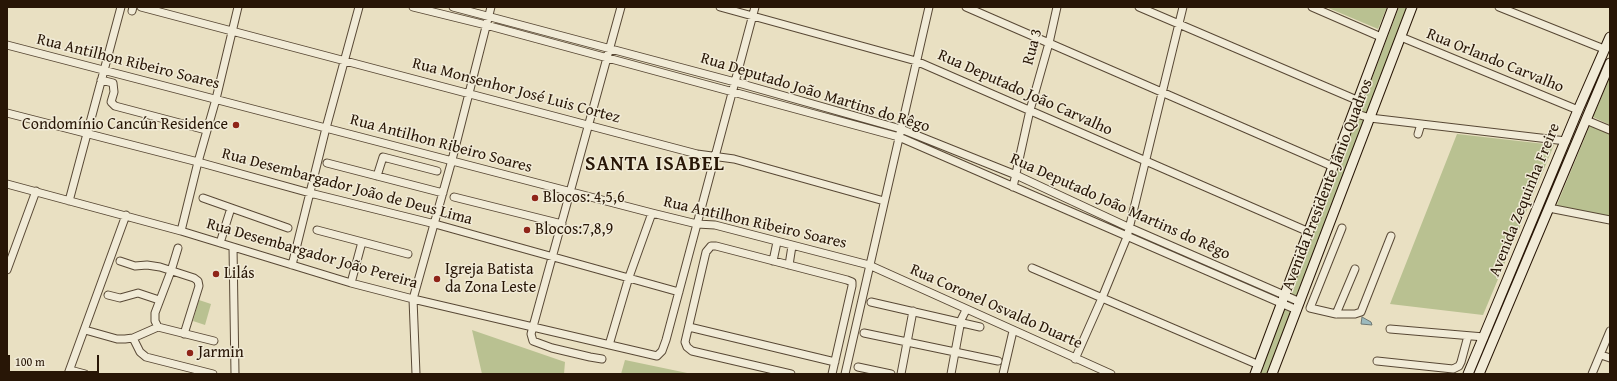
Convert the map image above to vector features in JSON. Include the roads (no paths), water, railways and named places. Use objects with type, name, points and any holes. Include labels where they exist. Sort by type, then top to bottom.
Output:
[{"type":"street","points":[[69,201],[121,7]]},
{"type":"street","name":"Rua Monsenhor José Luis Cortez","points":[[141,7],[698,154],[734,160],[884,200]]},
{"type":"street","points":[[181,231],[206,130],[216,99],[238,7]]},
{"type":"street","points":[[292,265],[326,128],[346,60],[359,7]]},
{"type":"street","name":"Rua Deputado João Martins do Rêgo","points":[[413,7],[607,57],[899,137],[1127,237],[1298,306],[1336,314],[1355,314],[1362,310],[1391,236]]},
{"type":"street","name":"Rua Deputado João Martins do Rêgo","points":[[453,7],[735,82],[901,129],[1016,176],[1284,300]]},
{"type":"street","points":[[416,374],[413,299],[435,224],[491,7]]},
{"type":"street","points":[[602,358],[590,357],[552,348],[533,340],[531,334],[621,7]]},
{"type":"street","name":"Rua Deputado João Carvalho","points":[[720,7],[916,61],[1309,232]]},
{"type":"street","points":[[679,292],[755,7]]},
{"type":"street","points":[[845,374],[929,7]]},
{"type":"street","points":[[966,7],[1334,167]]},
{"type":"street","name":"Rua 3","points":[[1013,186],[1030,110],[1058,7]]},
{"type":"street","points":[[1139,7],[1359,101]]},
{"type":"street","points":[[1075,359],[1102,298],[1130,228],[1183,7]]},
{"type":"street","points":[[1312,7],[1381,37]]},
{"type":"street","name":"Avenida Presidente Jânio Quadros","points":[[1255,374],[1359,101],[1393,7]]},
{"type":"street","name":"Avenida Presidente Jânio Quadros","points":[[1272,374],[1412,7]]},
{"type":"street","points":[[1500,7],[1604,49]]},
{"type":"street","name":"Rua Orlando Carvalho","points":[[1400,37],[1578,110]]},
{"type":"street","name":"Avenida Zequinha Freire","points":[[1468,374],[1610,37]]},
{"type":"street","name":"Rua Antilhon Ribeiro Soares","points":[[7,45],[652,213],[697,224],[715,225],[869,265]]},
{"type":"street","name":"Avenida Zequinha Freire","points":[[1480,374],[1610,63]]},
{"type":"street","points":[[101,80],[113,84],[114,92],[111,102],[115,106],[206,130]]},
{"type":"street","points":[[1578,110],[1580,116],[1586,120],[1610,130]]},
{"type":"street","name":"Rua Desembargador João de Deus Lima","points":[[7,113],[198,162],[310,193],[435,224],[679,292]]},
{"type":"street","points":[[1354,113],[1370,118],[1566,141]]},
{"type":"street","points":[[1404,130],[1407,122]]},
{"type":"street","points":[[1418,134],[1421,124]]},
{"type":"street","points":[[378,176],[383,157],[437,171]]},
{"type":"street","points":[[327,163],[443,193]]},
{"type":"street","name":"Rua Desembargador João Pereira","points":[[7,184],[126,215],[351,283],[657,356],[661,353],[664,347],[679,292]]},
{"type":"street","points":[[7,270],[36,191]]},
{"type":"street","points":[[454,197],[562,224]]},
{"type":"street","points":[[203,198],[288,228]]},
{"type":"street","points":[[220,243],[231,208]]},
{"type":"street","points":[[1549,208],[1610,220]]},
{"type":"street","points":[[610,345],[629,277],[652,213]]},
{"type":"street","points":[[85,374],[69,372],[126,215]]},
{"type":"street","points":[[1310,308],[1342,228]]},
{"type":"street","points":[[317,230],[408,254]]},
{"type":"street","points":[[351,283],[362,242]]},
{"type":"street","points":[[773,261],[777,242]]},
{"type":"street","points":[[791,374],[692,351],[687,347],[685,342],[706,252],[711,246],[716,246],[852,282],[832,374]]},
{"type":"street","points":[[789,265],[792,246]]},
{"type":"street","points":[[233,247],[235,374]]},
{"type":"street","points":[[158,328],[155,316],[159,300],[171,271],[178,248]]},
{"type":"street","points":[[120,261],[135,266],[152,266],[171,271],[194,278],[199,283],[184,334]]},
{"type":"street","name":"Rua Coronel Osvaldo Duarte","points":[[869,265],[1111,374]]},
{"type":"street","points":[[1032,268],[1259,365]]},
{"type":"street","points":[[1336,314],[1355,269]]},
{"type":"street","points":[[108,295],[120,298],[138,293],[159,300]]},
{"type":"street","points":[[872,302],[961,321],[980,327]]},
{"type":"street","points":[[952,374],[961,321],[966,310]]},
{"type":"street","points":[[901,374],[913,311]]},
{"type":"street","points":[[1493,317],[1502,321]]},
{"type":"street","points":[[689,327],[835,362]]},
{"type":"street","points":[[85,330],[117,338],[133,338],[158,328],[214,341]]},
{"type":"street","points":[[1390,329],[1468,336],[1486,334],[1494,330],[1497,334]]},
{"type":"street","points":[[1003,374],[1013,331]]},
{"type":"street","points":[[1592,374],[1610,331]]},
{"type":"street","points":[[864,333],[998,361]]},
{"type":"street","points":[[1377,361],[1453,369],[1459,366],[1461,362],[1468,336]]},
{"type":"street","points":[[133,338],[140,352],[146,356],[213,374]]},
{"type":"street","points":[[1601,355],[1610,358]]},
{"type":"street","points":[[858,367],[891,374]]},
{"type":"water","points":[[1362,317],[1371,322],[1372,325],[1361,324]]},
{"type":"place","name":"Condomínio Cancún Residence","points":[[236,125]]},
{"type":"place","name":"Blocos: 4,5,6","points":[[535,198]]},
{"type":"place","name":"Blocos:7,8,9","points":[[527,230]]},
{"type":"place","name":"Lilás","points":[[216,274]]},
{"type":"place","name":"Igreja Batista da Zona Leste","points":[[437,279]]},
{"type":"place","name":"Jarmin","points":[[190,353]]},
{"type":"district","name":"SANTA ISABEL","points":[[655,165]]}]
